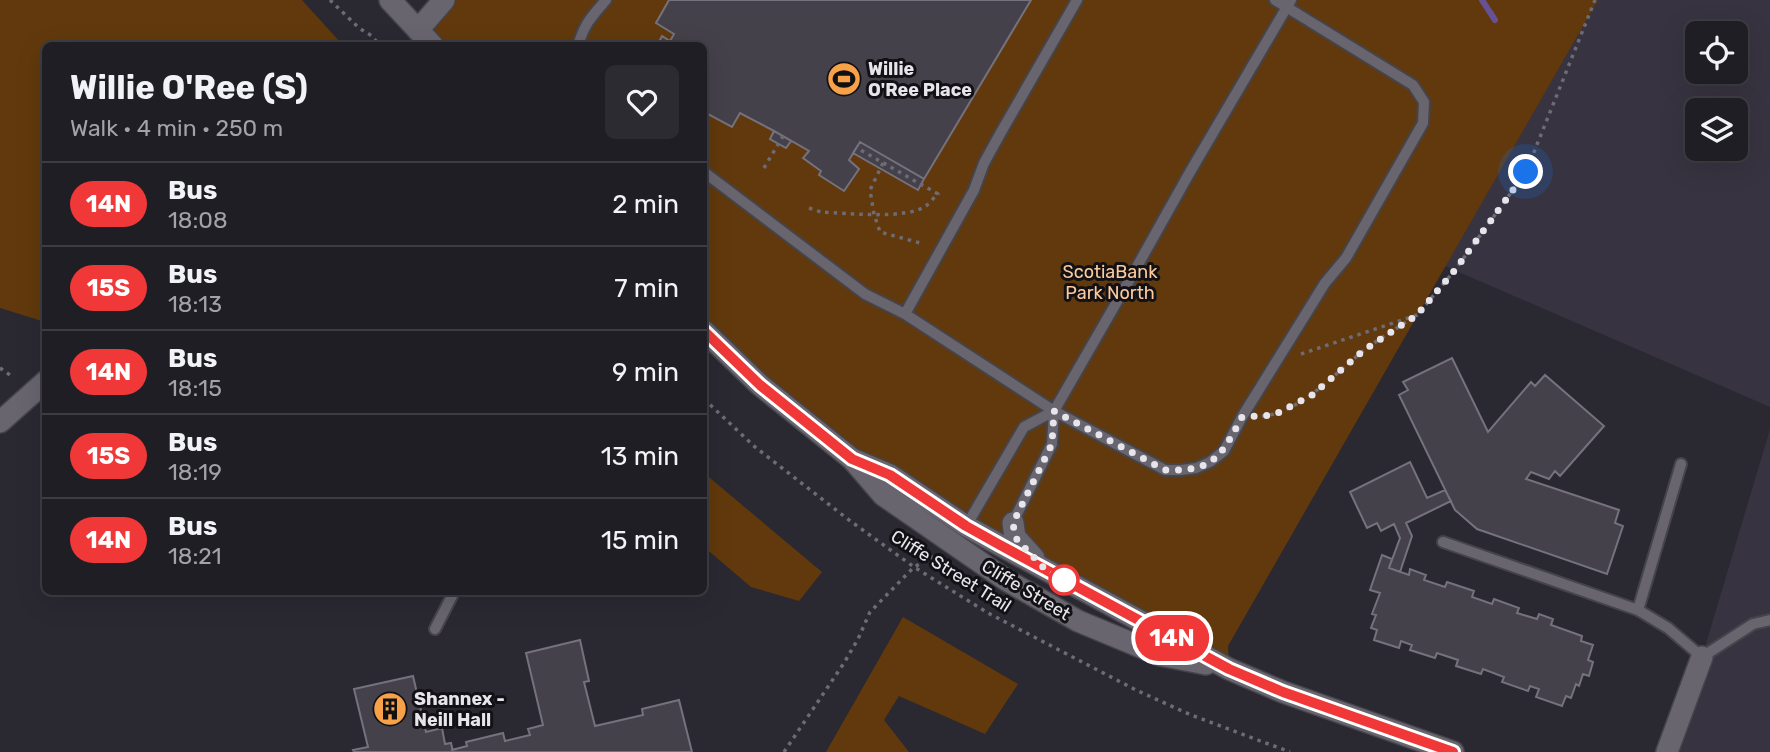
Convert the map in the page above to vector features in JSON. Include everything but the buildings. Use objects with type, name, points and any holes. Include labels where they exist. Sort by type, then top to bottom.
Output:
[{"type":"main road","points":[[390,0],[411,38],[443,0]]},
{"type":"main road","name":"Cliffe Street","points":[[707,336],[760,385],[852,459],[883,495],[985,567],[1078,621],[1160,655],[1229,669]]},
{"type":"main road","points":[[0,422],[42,385]]},
{"type":"main road","name":"Cliffe Street","points":[[852,459],[890,475],[966,526],[1229,669],[1283,692],[1453,752]]},
{"type":"main road","points":[[1013,523],[1015,537],[1045,569]]},
{"type":"main road","points":[[1667,752],[1702,657]]},
{"type":"lane","points":[[579,42],[588,20],[606,0]]},
{"type":"lane","points":[[905,314],[974,190],[984,163],[1077,0]]},
{"type":"lane","points":[[707,174],[865,294],[905,314],[1054,411],[1165,470],[1196,468],[1210,462],[1224,451],[1325,283],[1346,258],[1423,124],[1424,102],[1413,85],[1289,4],[1275,0]]},
{"type":"lane","points":[[985,567],[1013,523],[1052,444],[1054,411],[1289,4]]},
{"type":"lane","points":[[955,545],[1024,427],[1054,411]]},
{"type":"lane","points":[[1638,610],[1681,464]]},
{"type":"lane","points":[[1443,542],[1638,610],[1668,628],[1702,657],[1753,624],[1770,620]]},
{"type":"lane","points":[[435,629],[452,595]]},
{"type":"path","points":[[330,0],[377,42]]},
{"type":"path","points":[[1242,417],[1274,415],[1312,395],[1364,350],[1417,315],[1455,270],[1526,172],[1595,0]]},
{"type":"path","points":[[764,168],[783,136]]},
{"type":"path","points":[[809,208],[821,212],[897,214],[926,206],[938,194],[857,148]]},
{"type":"path","points":[[883,163],[870,190],[880,232],[920,243]]},
{"type":"path","points":[[1276,363],[1417,315]]},
{"type":"path","points":[[0,368],[10,375]]},
{"type":"path","name":"Cliffe Street Trail","points":[[707,402],[755,447],[849,520],[914,567],[988,613],[1136,690],[1191,715],[1290,752]]},
{"type":"path","points":[[784,752],[844,663],[870,612],[914,567],[955,545]]},
{"type":"shaded area","points":[[1598,0],[1770,0],[1770,407],[1445,266]]},
{"type":"shaded area","points":[[1770,429],[1770,752],[1667,752],[1702,657]]},
{"type":"green space","points":[[0,0],[302,0],[340,42],[42,42],[42,321],[0,308]]},
{"type":"green space","name":"ScotiaBank Park North","points":[[444,0],[1598,0],[1228,646],[1229,669],[890,475],[707,333],[707,42],[430,42],[418,30]]},
{"type":"green space","points":[[707,476],[822,572],[799,601],[751,587],[707,550]]},
{"type":"green space","points":[[903,617],[1018,684],[985,734],[899,696],[884,720],[909,752],[826,752]]},
{"type":"waterway","points":[[1482,0],[1495,20]]},
{"type":"bus line","name":"14N","points":[[707,334],[760,385],[852,459],[890,475],[966,526],[1229,669],[1283,692],[1453,752]]},
{"type":"place","name":"Willie O'Ree Place","points":[[844,79]]},
{"type":"place","name":"Shannex - Neill Hall","points":[[390,709]]},
{"type":"route","points":[[1064,580],[1045,569],[1021,544],[1015,537],[1013,523],[1052,444],[1054,411],[1165,470],[1196,468],[1210,462],[1224,451],[1242,417],[1274,415],[1312,395],[1364,350],[1417,315],[1455,270],[1526,172]]}]
